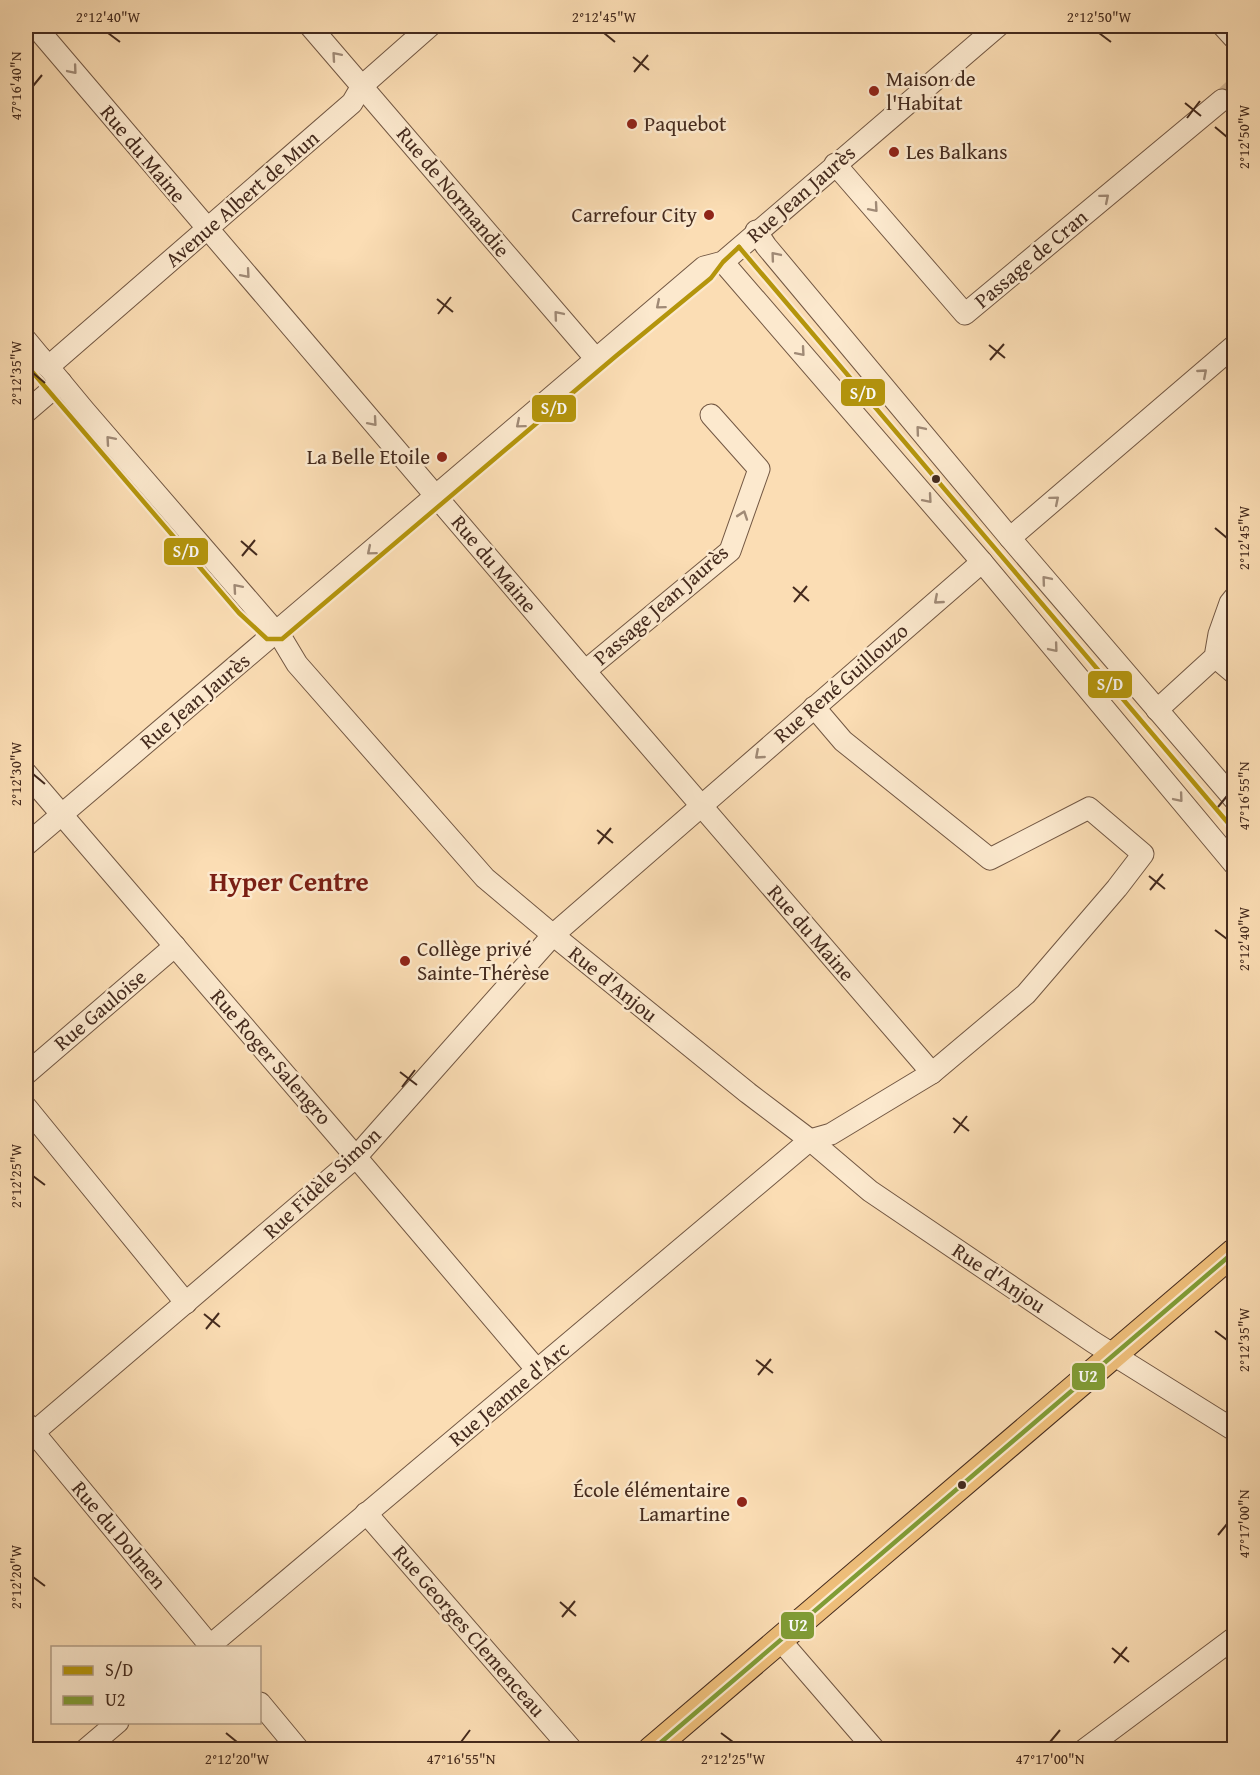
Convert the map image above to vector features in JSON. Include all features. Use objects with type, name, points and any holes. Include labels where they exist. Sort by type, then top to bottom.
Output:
[{"type":"main road","points":[[651,1749],[1234,1252]]},
{"type":"street","name":"Rue du Maine","points":[[35,26],[585,671],[933,1073]]},
{"type":"street","name":"Rue de Normandie","points":[[310,26],[596,359]]},
{"type":"street","name":"Avenue Albert de Mun","points":[[26,412],[44,370],[352,103],[362,86],[430,26]]},
{"type":"street","name":"Rue Jean Jaurès","points":[[26,845],[596,359],[756,231],[998,26]]},
{"type":"street","points":[[1223,26],[1234,38]]},
{"type":"street","name":"Passage de Cran","points":[[835,164],[965,314],[1222,100]]},
{"type":"street","points":[[756,231],[766,246],[1010,538],[1234,799]]},
{"type":"street","points":[[714,264],[982,562],[1234,864]]},
{"type":"street","name":"Rue d'Anjou","points":[[26,340],[44,370],[276,632],[297,664],[485,878],[870,1191],[1114,1355],[1234,1430]]},
{"type":"street","points":[[1010,538],[1234,346]]},
{"type":"street","name":"Passage Jean Jaurès","points":[[585,671],[730,550],[759,469],[711,415]]},
{"type":"street","name":"Rue René Guillouzo","points":[[700,805],[982,562]]},
{"type":"street","points":[[1157,710],[1215,657],[1219,634],[1234,598]]},
{"type":"street","points":[[1215,657],[1234,674]]},
{"type":"street","points":[[810,1140],[831,1134],[933,1073],[1026,994],[1117,888],[1143,854],[1089,808],[990,859],[843,741],[814,707]]},
{"type":"street","name":"Rue Roger Salengro","points":[[26,773],[537,1370]]},
{"type":"street","name":"Rue Fidèle Simon","points":[[28,1432],[186,1303],[356,1157],[553,935],[700,805]]},
{"type":"street","name":"Rue Gauloise","points":[[26,1074],[175,946]]},
{"type":"street","points":[[26,1107],[186,1303]]},
{"type":"street","name":"Rue Jeanne d'Arc","points":[[211,1646],[810,1140]]},
{"type":"street","name":"Rue du Dolmen","points":[[28,1432],[209,1646]]},
{"type":"street","name":"Rue Georges Clemenceau","points":[[366,1513],[572,1749]]},
{"type":"street","points":[[1084,1749],[1112,1742],[1234,1638]]},
{"type":"street","points":[[780,1640],[875,1749]]},
{"type":"street","points":[[261,1704],[299,1749]]},
{"type":"street","points":[[86,1749],[116,1724]]},
{"type":"tunnel","points":[[1222,100],[1234,89]]},
{"type":"transit line","name":"S/D","points":[[739,247],[1234,830]]},
{"type":"transit line","name":"S/D","points":[[26,371],[29,368],[239,613],[267,639],[282,639],[711,278],[723,262],[739,247]]},
{"type":"transit line","name":"U2","points":[[652,1750],[1234,1252]]},
{"type":"place","name":"Maison de l'Habitat","points":[[874,91]]},
{"type":"place","name":"Paquebot","points":[[632,124]]},
{"type":"place","name":"Les Balkans","points":[[894,152]]},
{"type":"place","name":"Carrefour City","points":[[709,215]]},
{"type":"place","name":"La Belle Etoile","points":[[442,457]]},
{"type":"place","name":"Collège privé Sainte-Thérèse","points":[[405,961]]},
{"type":"place","name":"École élémentaire Lamartine","points":[[742,1502]]},
{"type":"district","name":"Hyper Centre","points":[[289,882]]}]
